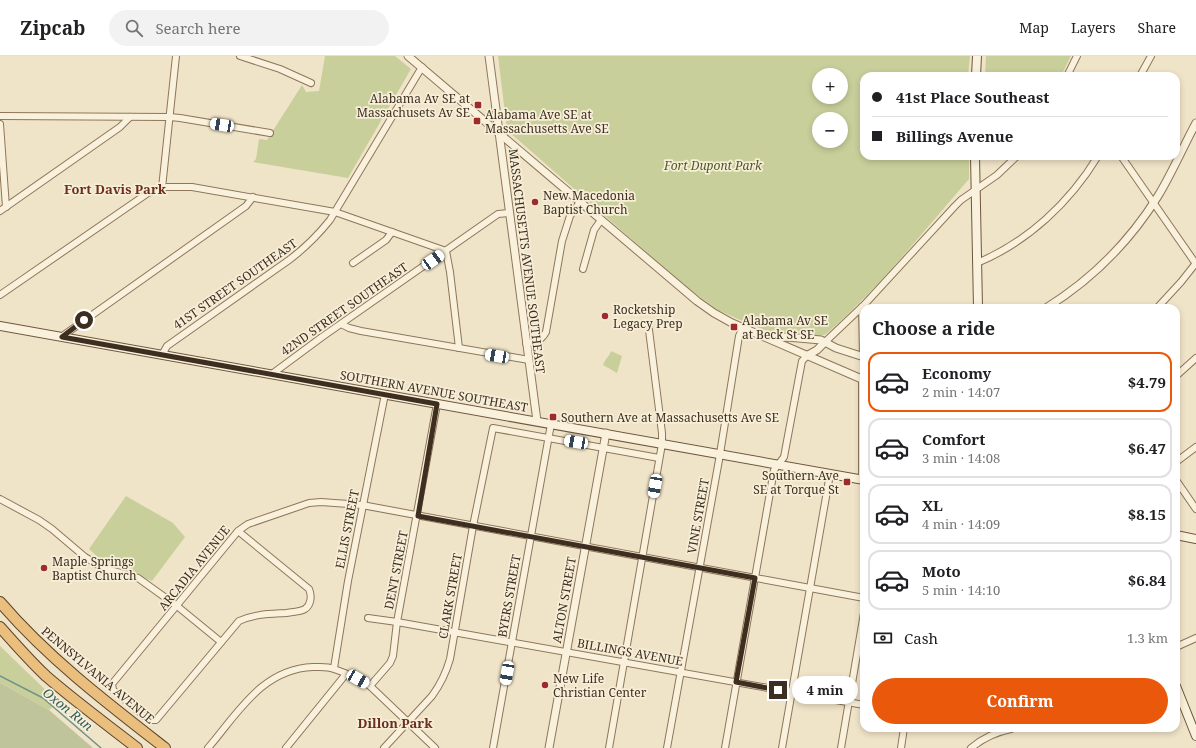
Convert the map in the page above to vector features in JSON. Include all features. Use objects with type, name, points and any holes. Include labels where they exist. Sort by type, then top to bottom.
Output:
[{"type":"highway","name":"PENNSYLVANIA AVENUE","points":[[0,602],[28,634],[51,656],[111,706],[165,748]]},
{"type":"highway","points":[[0,627],[27,657],[46,675],[82,706],[137,748]]},
{"type":"main road","points":[[976,72],[977,56]]},
{"type":"main road","points":[[975,160],[978,304]]},
{"type":"main road","name":"SOUTHERN AVENUE SOUTHEAST","points":[[0,326],[860,479]]},
{"type":"main road","points":[[1180,536],[1196,539]]},
{"type":"main road","points":[[1180,696],[1196,736]]},
{"type":"street","points":[[162,188],[176,56]]},
{"type":"street","points":[[240,56],[280,69],[311,83]]},
{"type":"street","points":[[408,56],[689,296],[714,313],[742,327],[860,378]]},
{"type":"street","name":"MASSACHUSETTS AVENUE SOUTHEAST","points":[[489,56],[536,421]]},
{"type":"street","points":[[1069,72],[1077,56]]},
{"type":"street","points":[[1142,72],[1151,56]]},
{"type":"street","name":"41ST STREET SOUTHEAST","points":[[162,355],[167,346],[299,253],[322,230],[335,212],[422,67]]},
{"type":"street","points":[[0,116],[170,117],[270,133]]},
{"type":"street","points":[[0,211],[120,127],[130,117]]},
{"type":"street","points":[[1180,153],[1196,123]]},
{"type":"street","points":[[0,124],[6,207]]},
{"type":"street","points":[[865,304],[954,206],[997,175],[1013,160]]},
{"type":"street","points":[[977,262],[995,255],[1012,245],[1043,222],[1073,191],[1095,160]]},
{"type":"street","points":[[1123,160],[1196,264],[1182,282],[1161,304]]},
{"type":"street","points":[[1057,304],[1111,256],[1134,230],[1153,203],[1176,160]]},
{"type":"street","points":[[0,295],[143,196],[171,186],[192,187],[335,212],[446,251],[460,348]]},
{"type":"street","points":[[62,337],[246,206],[253,198]]},
{"type":"street","points":[[526,343],[535,342],[542,338],[546,332],[562,241],[570,216],[580,202]]},
{"type":"street","name":"42ND STREET SOUTHEAST","points":[[272,374],[498,214],[510,213]]},
{"type":"street","points":[[583,269],[594,230],[601,220]]},
{"type":"street","points":[[353,263],[386,240],[392,232]]},
{"type":"street","points":[[725,748],[774,470],[784,457],[802,361],[808,355],[817,350],[860,309]]},
{"type":"street","points":[[341,324],[361,331],[529,360]]},
{"type":"street","name":"VINE STREET","points":[[667,748],[742,327]]},
{"type":"street","points":[[609,748],[662,444],[662,433],[649,330]]},
{"type":"street","points":[[766,338],[787,337],[817,339],[836,348],[860,355]]},
{"type":"street","points":[[1180,372],[1196,358]]},
{"type":"street","name":"ELLIS STREET","points":[[334,668],[339,628],[385,394]]},
{"type":"street","name":"DENT STREET","points":[[370,686],[390,663],[393,656],[437,404]]},
{"type":"street","name":"BYERS STREET","points":[[493,748],[551,424]]},
{"type":"street","name":"CLARK STREET","points":[[384,748],[432,696],[444,676],[450,659],[493,428],[549,438]]},
{"type":"street","name":"ALTON STREET","points":[[549,748],[606,433]]},
{"type":"street","points":[[549,438],[660,458]]},
{"type":"street","points":[[1180,459],[1196,447]]},
{"type":"street","points":[[782,748],[830,474]]},
{"type":"street","points":[[1180,486],[1196,509]]},
{"type":"street","points":[[0,499],[45,524],[85,557],[97,564],[104,568],[138,578],[177,606],[221,642],[239,621],[248,617],[297,612],[305,609],[310,602],[312,594],[238,531]]},
{"type":"street","name":"ARCADIA AVENUE","points":[[221,642],[156,720],[149,720],[113,690],[112,684],[238,531],[248,524],[309,503],[321,502],[362,505],[860,597]]},
{"type":"street","name":"BILLINGS AVENUE","points":[[368,618],[398,622],[860,704]]},
{"type":"street","points":[[841,748],[860,637]]},
{"type":"street","points":[[1180,645],[1196,638]]},
{"type":"street","points":[[208,748],[239,711],[267,682],[296,669],[322,667],[334,668],[370,686],[435,748]]},
{"type":"street","points":[[286,748],[346,674]]},
{"type":"street","points":[[901,748],[903,732]]},
{"type":"street","points":[[971,748],[980,741],[1000,732]]},
{"type":"green space","points":[[325,56],[395,56],[411,69],[348,178],[253,162],[256,159],[259,139],[267,140],[302,85],[306,92],[319,91]]},
{"type":"green space","name":"Fort Dupont Park","points":[[498,56],[970,56],[968,72],[860,72],[860,160],[969,160],[969,179],[918,239],[864,298],[826,334],[820,336],[806,334],[779,335],[751,325],[718,310],[686,287],[507,130]]},
{"type":"green space","points":[[986,56],[1071,56],[1063,72],[985,72]]},
{"type":"green space","points":[[611,351],[622,356],[617,373],[603,365]]},
{"type":"green space","points":[[126,496],[173,523],[185,537],[152,581],[101,560],[89,549]]},
{"type":"green space","points":[[0,646],[58,702],[49,710],[0,683]]},
{"type":"green space","points":[[0,683],[49,710],[93,748],[0,748]]},
{"type":"waterway","name":"Oxon Run","points":[[0,676],[43,698],[101,748]]},
{"type":"place","name":"Alabama Av SE at Massachusets Av SE","points":[[478,105]]},
{"type":"place","name":"Alabama Ave SE at Massachusetts Ave SE","points":[[477,121]]},
{"type":"place","name":"New Macedonia Baptist Church","points":[[535,202]]},
{"type":"place","name":"Rocketship Legacy Prep","points":[[605,316]]},
{"type":"place","name":"Alabama Av SE at Beck St SE","points":[[734,327]]},
{"type":"place","name":"Southern Ave at Massachusetts Ave SE","points":[[553,417]]},
{"type":"place","name":"Southern Ave SE at Torque St","points":[[847,482]]},
{"type":"place","name":"Maple Springs Baptist Church","points":[[44,568]]},
{"type":"place","name":"New Life Christian Center","points":[[545,685]]},
{"type":"district","name":"Fort Davis Park","points":[[115,189]]},
{"type":"district","name":"Dillon Park","points":[[395,723]]},
{"type":"route","points":[[84,320],[62,337],[437,404],[418,516],[755,578],[736,682],[778,690]]}]
